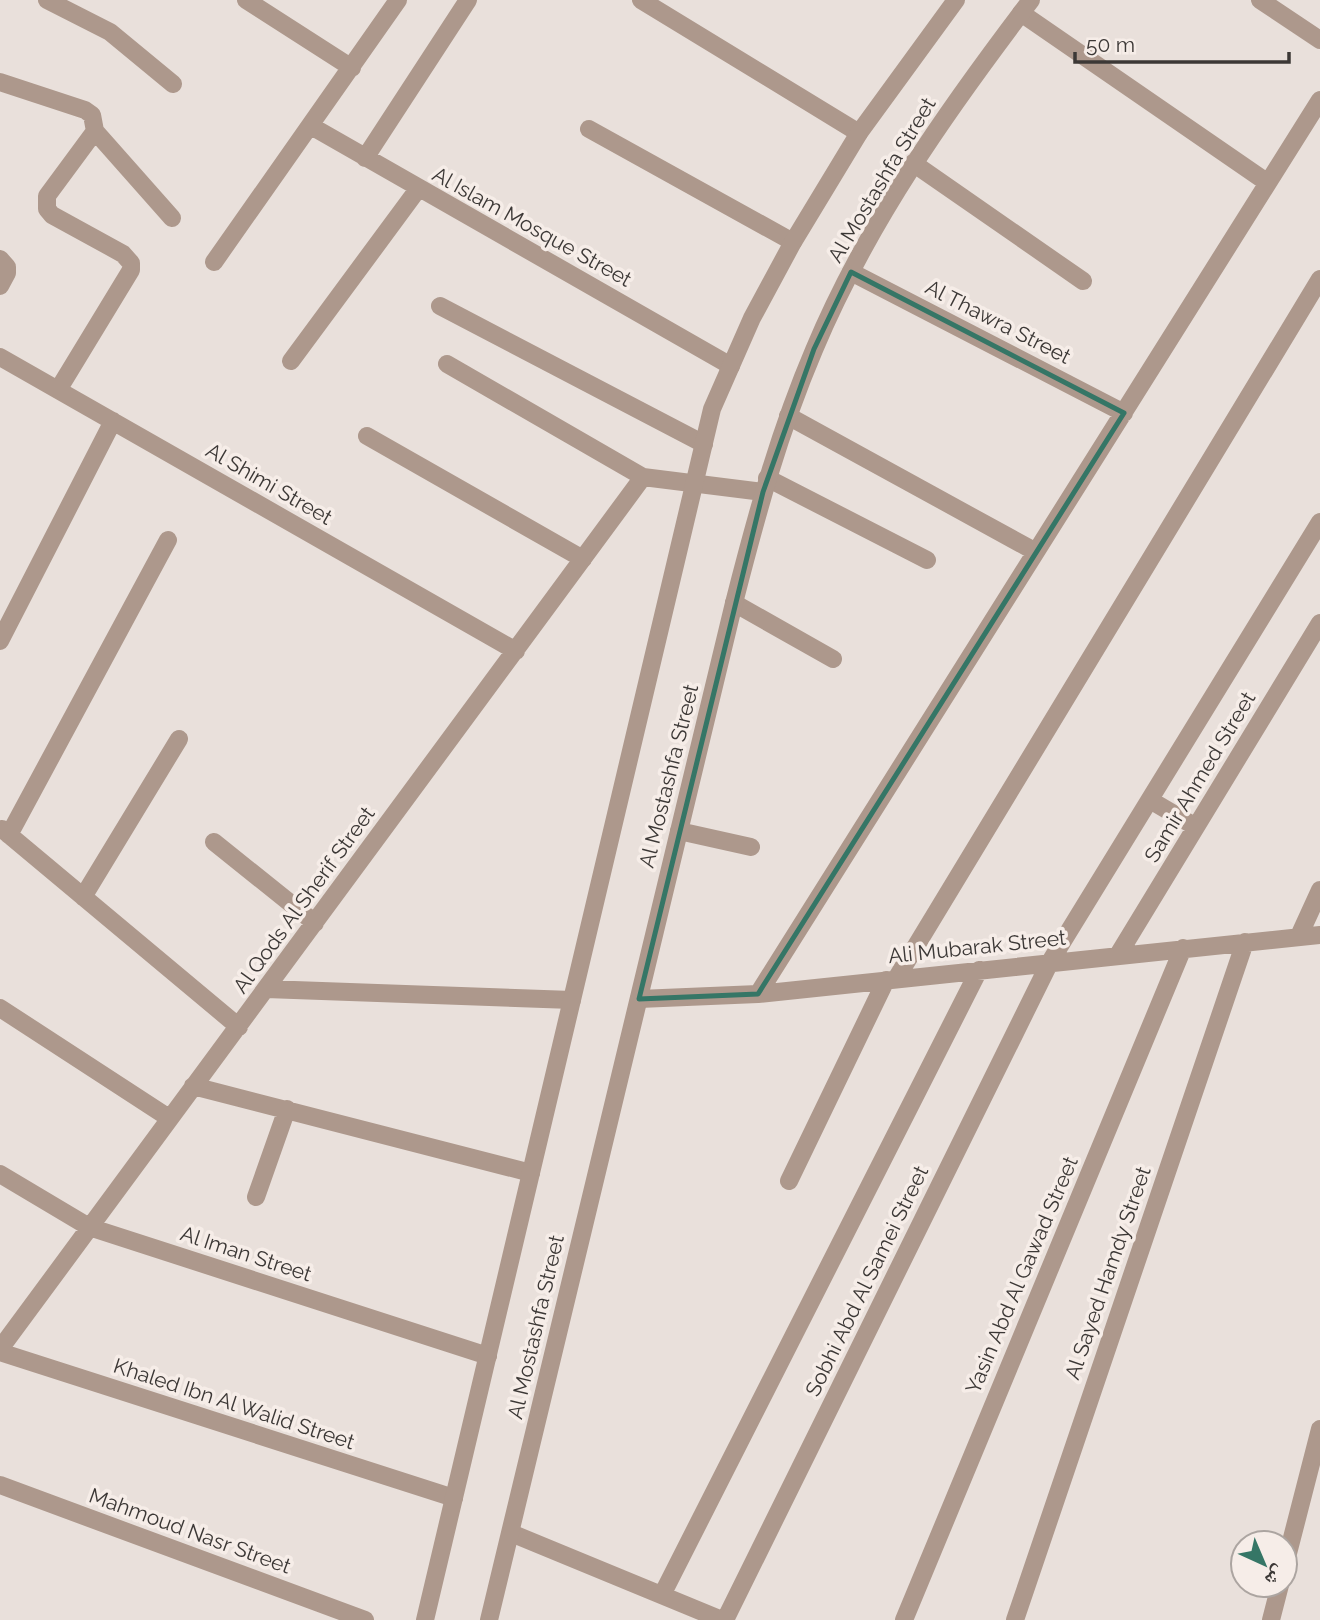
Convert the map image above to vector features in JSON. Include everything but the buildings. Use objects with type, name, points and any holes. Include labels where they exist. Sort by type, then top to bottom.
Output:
[{"type":"street","points":[[47,0],[110,32],[173,84]]},
{"type":"street","points":[[246,0],[352,68]]},
{"type":"street","points":[[214,262],[398,0]]},
{"type":"street","points":[[365,158],[468,0]]},
{"type":"street","points":[[641,0],[859,133]]},
{"type":"street","name":"Al Mostashfa Street","points":[[425,1620],[712,409],[752,318],[793,242],[859,133],[956,0]]},
{"type":"street","points":[[1260,0],[1320,40]]},
{"type":"street","points":[[1026,7],[1268,183]]},
{"type":"street","name":"Al Mostashfa Street","points":[[489,1620],[734,603],[765,485],[814,349],[862,250],[914,163],[1026,7]]},
{"type":"street","points":[[0,82],[85,110],[92,116],[94,131],[47,196],[47,209],[52,215],[123,254],[131,263],[131,270],[58,390]]},
{"type":"street","points":[[758,994],[1320,100]]},
{"type":"street","name":"Al Islam Mosque Street","points":[[311,126],[732,366]]},
{"type":"street","points":[[589,129],[793,242]]},
{"type":"street","points":[[94,131],[172,218]]},
{"type":"street","points":[[914,163],[1083,281]]},
{"type":"street","points":[[291,361],[418,189]]},
{"type":"street","points":[[0,259],[7,267],[7,273],[0,286]]},
{"type":"street","name":"Al Thawra Street","points":[[851,272],[1124,413]]},
{"type":"street","points":[[789,1181],[891,979],[1320,279]]},
{"type":"street","points":[[440,306],[704,444]]},
{"type":"street","name":"Al Shimi Street","points":[[0,357],[516,651]]},
{"type":"street","points":[[447,364],[643,477],[694,484],[765,485],[927,560]]},
{"type":"street","points":[[788,416],[1036,552]]},
{"type":"street","points":[[0,641],[113,421]]},
{"type":"street","points":[[367,436],[583,559]]},
{"type":"street","name":"Al Qods Al Sherif Street","points":[[0,1351],[643,477]]},
{"type":"street","name":"Sobhi Abd Al Samei Street","points":[[723,1620],[1051,962],[1320,522]]},
{"type":"street","points":[[168,540],[5,831],[239,1027]]},
{"type":"street","points":[[734,603],[833,659]]},
{"type":"street","name":"Samir Ahmed Street","points":[[1118,955],[1320,623]]},
{"type":"street","points":[[83,897],[179,739]]},
{"type":"street","points":[[1150,800],[1196,827]]},
{"type":"street","points":[[679,831],[751,847]]},
{"type":"street","points":[[214,842],[315,922]]},
{"type":"street","points":[[1299,936],[1320,890]]},
{"type":"street","name":"Ali Mubarak Street","points":[[639,999],[758,994],[1320,934]]},
{"type":"street","name":"Al Sayed Hamdy Street","points":[[1015,1620],[1245,942]]},
{"type":"street","name":"Yasin Abd Al Gawad Street","points":[[904,1620],[1183,948]]},
{"type":"street","points":[[662,1595],[979,970]]},
{"type":"street","points":[[266,989],[572,1000]]},
{"type":"street","points":[[0,1008],[169,1118]]},
{"type":"street","points":[[193,1086],[531,1173]]},
{"type":"street","points":[[256,1197],[287,1110]]},
{"type":"street","name":"Al Iman Street","points":[[0,1174],[89,1227],[488,1356]]},
{"type":"street","name":"Khaled Ibn Al Walid Street","points":[[0,1351],[454,1498]]},
{"type":"street","points":[[1294,1529],[1320,1429]]},
{"type":"street","name":"Mahmoud Nasr Street","points":[[0,1485],[365,1620]]},
{"type":"street","points":[[510,1533],[723,1620]]},
{"type":"street","points":[[1271,1620],[1276,1599]]},
{"type":"highlighted area","points":[[851,272],[1124,413],[758,994],[639,999],[763,492],[814,349]]}]
